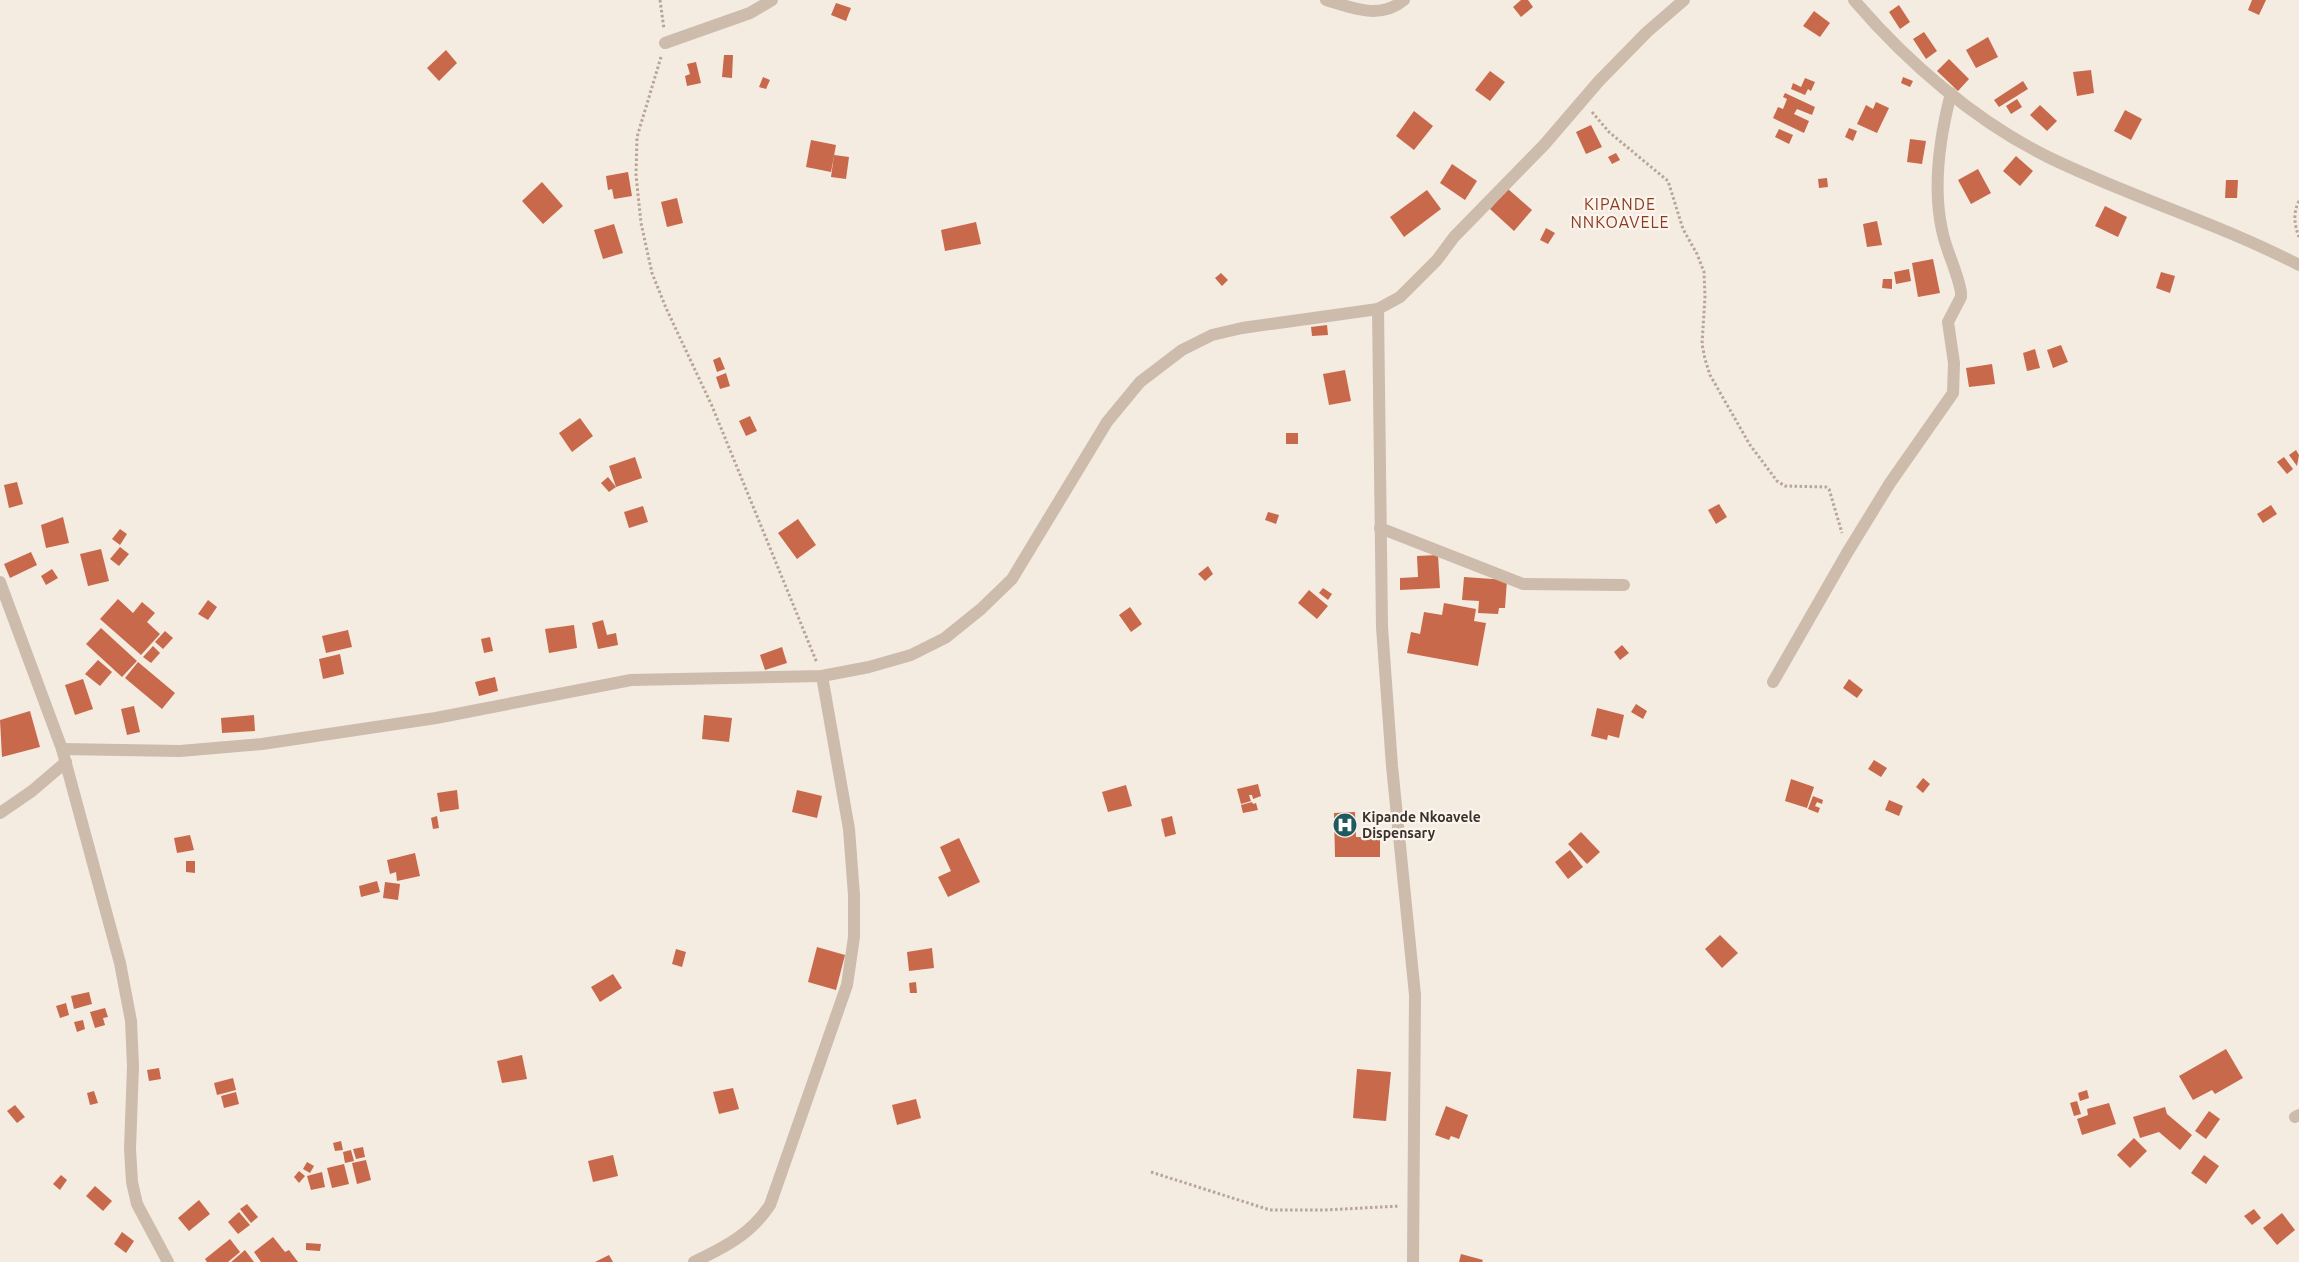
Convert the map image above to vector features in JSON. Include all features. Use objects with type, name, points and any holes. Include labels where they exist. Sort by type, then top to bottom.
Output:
[{"type":"street","points":[[665,43],[750,13],[772,0]]},
{"type":"street","points":[[1326,0],[1368,12],[1392,8],[1404,0]]},
{"type":"street","points":[[62,749],[180,751],[262,744],[436,718],[631,680],[822,676],[869,667],[911,655],[945,638],[981,609],[1012,579],[1107,422],[1140,382],[1182,350],[1212,335],[1242,328],[1378,310],[1400,297],[1418,281],[1454,237],[1583,102],[1599,81],[1647,32],[1684,0]]},
{"type":"street","points":[[1854,0],[1887,36],[1951,93],[1982,116],[2047,156],[2116,188],[2239,236],[2299,265]]},
{"type":"street","points":[[1773,682],[1847,553],[1890,483],[1953,393],[1954,363],[1948,322],[1962,292],[1947,253],[1938,201],[1939,161],[1951,93]]},
{"type":"street","points":[[1378,310],[1382,628],[1392,766],[1415,994],[1413,1262]]},
{"type":"street","points":[[1380,528],[1523,584],[1624,585]]},
{"type":"street","points":[[0,582],[62,749],[120,963],[131,1022],[130,1149],[132,1182],[137,1204],[168,1262]]},
{"type":"street","points":[[694,1262],[745,1234],[770,1205],[847,986],[854,937],[854,896],[849,828],[822,676]]},
{"type":"street","points":[[0,813],[32,791],[66,762]]},
{"type":"path","points":[[660,0],[665,43],[637,137],[636,175],[641,224],[652,273],[669,316],[712,406],[822,676]]},
{"type":"path","points":[[1583,102],[1609,132],[1668,182],[1683,229],[1697,254],[1704,272],[1705,297],[1702,344],[1710,375],[1750,445],[1777,481],[1784,486],[1826,487],[1829,489],[1847,553]]},
{"type":"path","points":[[2299,201],[2295,214],[2295,227],[2299,237]]},
{"type":"path","points":[[1151,1172],[1270,1210],[1325,1210],[1413,1205]]},
{"type":"building","points":[[1521,0],[1528,0],[1533,7],[1521,17],[1513,7]]},
{"type":"building","points":[[2252,0],[2266,0],[2259,15],[2248,10]]},
{"type":"building","points":[[836,3],[851,8],[846,21],[831,15]]},
{"type":"building","points":[[1899,5],[1910,22],[1900,29],[1889,12]]},
{"type":"building","points":[[1814,11],[1830,23],[1820,37],[1803,26]]},
{"type":"building","points":[[1924,32],[1937,51],[1926,59],[1913,39]]},
{"type":"building","points":[[1988,37],[1998,57],[1976,68],[1966,50]]},
{"type":"building","points":[[446,50],[457,63],[439,81],[427,68]]},
{"type":"building","points":[[724,55],[733,55],[732,78],[722,77]]},
{"type":"building","points":[[1949,59],[1969,79],[1958,91],[1937,71]]},
{"type":"building","points":[[696,62],[701,83],[687,86],[685,76],[690,74],[687,64]]},
{"type":"building","points":[[2091,70],[2094,93],[2077,96],[2073,72]]},
{"type":"building","points":[[1490,71],[1505,82],[1490,101],[1475,90]]},
{"type":"building","points":[[763,77],[770,80],[766,89],[759,87]]},
{"type":"building","points":[[1903,77],[1913,81],[1910,87],[1901,83]]},
{"type":"building","points":[[1805,78],[1815,82],[1811,91],[1808,89],[1805,95],[1791,89],[1793,83],[1801,87]]},
{"type":"building","points":[[2023,81],[2028,89],[1999,107],[1994,100]]},
{"type":"building","points":[[1785,93],[1815,107],[1812,115],[1797,109],[1794,114],[1809,121],[1804,133],[1773,118],[1778,107],[1783,109],[1787,99],[1783,97]]},
{"type":"building","points":[[2017,99],[2022,107],[2011,114],[2006,106]]},
{"type":"building","points":[[1876,102],[1889,108],[1877,133],[1857,124],[1866,105],[1873,109]]},
{"type":"building","points":[[2040,105],[2057,121],[2047,131],[2030,115]]},
{"type":"building","points":[[2125,110],[2142,119],[2131,140],[2114,131]]},
{"type":"building","points":[[1414,111],[1433,126],[1414,150],[1396,136]]},
{"type":"building","points":[[1591,125],[1602,147],[1586,154],[1576,132]]},
{"type":"building","points":[[1849,128],[1857,131],[1853,141],[1845,137]]},
{"type":"building","points":[[1779,129],[1793,135],[1789,144],[1775,137]]},
{"type":"building","points":[[1910,139],[1926,141],[1922,164],[1907,162]]},
{"type":"building","points":[[811,140],[836,145],[831,172],[806,167]]},
{"type":"building","points":[[1616,153],[1620,160],[1612,164],[1608,157]]},
{"type":"building","points":[[834,155],[849,157],[846,179],[831,177]]},
{"type":"building","points":[[2016,156],[2033,171],[2020,186],[2003,171]]},
{"type":"building","points":[[1452,164],[1477,181],[1465,200],[1440,183]]},
{"type":"building","points":[[1978,169],[1991,193],[1971,204],[1958,180]]},
{"type":"building","points":[[628,172],[632,196],[614,199],[612,189],[608,190],[606,176]]},
{"type":"building","points":[[1827,178],[1828,187],[1819,188],[1818,179]]},
{"type":"building","points":[[2226,180],[2238,180],[2237,198],[2225,198]]},
{"type":"building","points":[[542,182],[563,206],[543,224],[522,201]]},
{"type":"building","points":[[1508,189],[1532,210],[1514,231],[1490,209]]},
{"type":"building","points":[[1427,190],[1441,209],[1404,237],[1390,217]]},
{"type":"building","points":[[677,198],[683,223],[667,227],[661,202]]},
{"type":"building","points":[[2105,206],[2127,217],[2118,237],[2095,226]]},
{"type":"building","points":[[1877,221],[1882,245],[1867,247],[1863,224]]},
{"type":"building","points":[[976,222],[981,244],[945,251],[941,230]]},
{"type":"building","points":[[614,224],[623,253],[603,259],[594,230]]},
{"type":"building","points":[[1546,228],[1555,233],[1548,244],[1540,240]]},
{"type":"building","points":[[1933,259],[1940,293],[1918,297],[1912,263]]},
{"type":"building","points":[[1909,269],[1911,281],[1896,284],[1894,272]]},
{"type":"building","points":[[2161,272],[2175,276],[2170,293],[2156,288]]},
{"type":"building","points":[[1221,273],[1228,280],[1222,286],[1215,278]]},
{"type":"building","points":[[1883,279],[1892,279],[1892,289],[1882,288]]},
{"type":"building","points":[[1327,325],[1328,335],[1312,336],[1311,327]]},
{"type":"building","points":[[2061,345],[2068,362],[2053,368],[2047,350]]},
{"type":"building","points":[[2035,349],[2040,368],[2027,371],[2023,353]]},
{"type":"building","points":[[720,357],[725,369],[717,372],[713,360]]},
{"type":"building","points":[[1992,364],[1995,384],[1969,387],[1966,368]]},
{"type":"building","points":[[1345,370],[1351,401],[1329,405],[1323,374]]},
{"type":"building","points":[[726,373],[730,386],[720,389],[716,377]]},
{"type":"building","points":[[750,416],[757,431],[746,436],[739,421]]},
{"type":"building","points":[[580,418],[593,436],[572,452],[559,433]]},
{"type":"building","points":[[1286,433],[1298,433],[1298,444],[1286,444]]},
{"type":"building","points":[[2296,450],[2299,455],[2297,466],[2289,455]]},
{"type":"building","points":[[635,457],[642,478],[616,487],[609,466]]},
{"type":"building","points":[[2284,457],[2293,469],[2287,474],[2277,462]]},
{"type":"building","points":[[608,477],[616,487],[609,492],[601,483]]},
{"type":"building","points":[[17,482],[23,504],[9,508],[4,485]]},
{"type":"building","points":[[1719,504],[1727,517],[1716,524],[1708,510]]},
{"type":"building","points":[[2271,505],[2277,514],[2263,523],[2257,514]]},
{"type":"building","points":[[643,506],[648,522],[629,528],[624,512]]},
{"type":"building","points":[[1268,512],[1279,515],[1276,524],[1265,520]]},
{"type":"building","points":[[63,517],[69,543],[46,548],[41,525]]},
{"type":"building","points":[[798,519],[816,545],[797,559],[778,533]]},
{"type":"building","points":[[120,529],[127,534],[120,545],[112,539]]},
{"type":"building","points":[[120,547],[129,554],[119,566],[110,559]]},
{"type":"building","points":[[101,549],[109,581],[88,586],[80,554]]},
{"type":"building","points":[[31,552],[37,565],[10,578],[4,564]]},
{"type":"building","points":[[1438,555],[1440,588],[1400,590],[1400,578],[1418,577],[1417,556]]},
{"type":"building","points":[[1208,566],[1213,574],[1205,581],[1198,574]]},
{"type":"building","points":[[52,569],[58,578],[46,585],[41,576]]},
{"type":"building","points":[[1464,577],[1507,580],[1505,608],[1499,608],[1498,614],[1478,613],[1479,601],[1462,600]]},
{"type":"building","points":[[1323,588],[1332,594],[1328,600],[1319,593]]},
{"type":"building","points":[[1309,590],[1328,606],[1317,619],[1298,603]]},
{"type":"building","points":[[118,599],[133,613],[142,602],[155,613],[147,622],[160,634],[141,655],[100,619]]},
{"type":"building","points":[[208,600],[217,607],[208,620],[198,614]]},
{"type":"building","points":[[1444,603],[1476,609],[1474,621],[1486,623],[1478,666],[1407,653],[1411,632],[1420,634],[1424,612],[1442,615]]},
{"type":"building","points":[[1130,607],[1142,624],[1131,632],[1119,615]]},
{"type":"building","points":[[603,620],[607,635],[616,633],[618,645],[598,649],[592,623]]},
{"type":"building","points":[[574,625],[577,648],[549,653],[545,629]]},
{"type":"building","points":[[101,628],[137,661],[122,677],[86,644]]},
{"type":"building","points":[[348,630],[352,647],[326,653],[322,636]]},
{"type":"building","points":[[165,631],[173,638],[163,649],[155,642]]},
{"type":"building","points":[[490,637],[493,651],[484,653],[481,639]]},
{"type":"building","points":[[1622,645],[1629,653],[1620,660],[1614,652]]},
{"type":"building","points":[[153,646],[160,653],[151,663],[143,657]]},
{"type":"building","points":[[782,647],[787,663],[765,670],[760,655]]},
{"type":"building","points":[[340,654],[344,674],[323,679],[319,659]]},
{"type":"building","points":[[98,660],[112,672],[100,686],[85,674]]},
{"type":"building","points":[[138,662],[175,693],[162,709],[125,678]]},
{"type":"building","points":[[495,677],[498,691],[479,696],[475,682]]},
{"type":"building","points":[[83,679],[93,709],[75,715],[65,685]]},
{"type":"building","points":[[1849,679],[1863,690],[1857,698],[1843,688]]},
{"type":"building","points":[[1636,704],[1647,711],[1643,719],[1631,712]]},
{"type":"building","points":[[134,706],[140,732],[127,735],[121,709]]},
{"type":"building","points":[[1597,708],[1624,715],[1619,738],[1608,735],[1607,740],[1591,736]]},
{"type":"building","points":[[30,711],[40,747],[2,757],[0,720]]},
{"type":"building","points":[[254,715],[255,731],[222,733],[221,718]]},
{"type":"building","points":[[704,715],[732,718],[729,742],[702,739]]},
{"type":"building","points":[[1874,760],[1887,768],[1881,777],[1868,769]]},
{"type":"building","points":[[1923,778],[1930,784],[1923,793],[1916,787]]},
{"type":"building","points":[[1791,779],[1814,787],[1807,808],[1785,801]]},
{"type":"building","points":[[1258,784],[1261,796],[1253,799],[1252,795],[1249,795],[1251,801],[1241,804],[1237,789]]},
{"type":"building","points":[[1126,785],[1132,806],[1108,812],[1102,792]]},
{"type":"building","points":[[457,790],[459,809],[440,812],[437,793]]},
{"type":"building","points":[[797,790],[822,796],[817,818],[792,812]]},
{"type":"building","points":[[1813,796],[1823,800],[1822,804],[1817,802],[1815,806],[1820,808],[1818,813],[1808,809]]},
{"type":"building","points":[[1889,800],[1903,806],[1899,816],[1885,810]]},
{"type":"building","points":[[1252,802],[1253,804],[1256,803],[1258,810],[1243,813],[1241,805]]},
{"type":"building","name":"Kipande Nkoavele Dispensary","points":[[1355,812],[1356,837],[1380,837],[1380,857],[1335,857],[1334,813]]},
{"type":"building","points":[[437,816],[439,828],[433,829],[431,818]]},
{"type":"building","points":[[1172,816],[1176,834],[1165,837],[1161,819]]},
{"type":"building","points":[[1581,832],[1600,852],[1587,864],[1568,844]]},
{"type":"building","points":[[190,835],[194,850],[177,853],[174,838]]},
{"type":"building","points":[[959,838],[980,882],[948,897],[938,877],[951,871],[940,847]]},
{"type":"building","points":[[1570,850],[1583,867],[1568,879],[1555,862]]},
{"type":"building","points":[[415,853],[420,876],[397,881],[396,872],[390,874],[387,860]]},
{"type":"building","points":[[186,861],[195,861],[195,873],[186,872]]},
{"type":"building","points":[[377,881],[380,892],[361,897],[359,886]]},
{"type":"building","points":[[385,882],[400,884],[398,900],[383,898]]},
{"type":"building","points":[[1720,935],[1738,953],[1722,968],[1705,949]]},
{"type":"building","points":[[817,947],[845,955],[836,990],[808,982]]},
{"type":"building","points":[[932,948],[934,968],[909,971],[907,952]]},
{"type":"building","points":[[676,949],[686,952],[682,967],[672,964]]},
{"type":"building","points":[[613,974],[622,988],[600,1002],[591,987]]},
{"type":"building","points":[[916,982],[917,993],[910,993],[909,983]]},
{"type":"building","points":[[89,992],[92,1004],[74,1009],[71,996]]},
{"type":"building","points":[[66,1003],[69,1015],[60,1018],[56,1006]]},
{"type":"building","points":[[105,1008],[108,1017],[103,1018],[105,1025],[95,1028],[90,1012]]},
{"type":"building","points":[[83,1020],[85,1029],[77,1032],[74,1022]]},
{"type":"building","points":[[2226,1049],[2243,1078],[2215,1094],[2212,1090],[2193,1100],[2179,1076]]},
{"type":"building","points":[[522,1055],[527,1079],[502,1083],[497,1061]]},
{"type":"building","points":[[159,1068],[161,1079],[149,1081],[147,1070]]},
{"type":"building","points":[[1357,1069],[1391,1072],[1386,1121],[1353,1118]]},
{"type":"building","points":[[233,1078],[236,1090],[217,1095],[214,1083]]},
{"type":"building","points":[[733,1088],[739,1109],[719,1114],[713,1092]]},
{"type":"building","points":[[2087,1090],[2089,1098],[2080,1101],[2078,1093]]},
{"type":"building","points":[[94,1091],[98,1103],[90,1105],[87,1093]]},
{"type":"building","points":[[236,1092],[239,1104],[224,1108],[221,1096]]},
{"type":"building","points":[[916,1099],[921,1118],[897,1125],[892,1105]]},
{"type":"building","points":[[2077,1101],[2081,1114],[2074,1116],[2070,1103]]},
{"type":"building","points":[[2109,1103],[2116,1124],[2082,1135],[2077,1119],[2088,1115],[2087,1109]]},
{"type":"building","points":[[15,1105],[25,1117],[17,1123],[7,1111]]},
{"type":"building","points":[[1446,1106],[1468,1115],[1459,1139],[1451,1136],[1449,1140],[1435,1135]]},
{"type":"building","points":[[2165,1107],[2167,1114],[2192,1135],[2180,1150],[2159,1132],[2140,1138],[2133,1117]]},
{"type":"building","points":[[2209,1111],[2220,1119],[2206,1139],[2195,1131]]},
{"type":"building","points":[[2134,1138],[2147,1151],[2130,1168],[2117,1155]]},
{"type":"building","points":[[341,1141],[343,1150],[335,1151],[333,1143]]},
{"type":"building","points":[[363,1147],[365,1157],[356,1159],[353,1149]]},
{"type":"building","points":[[351,1150],[354,1161],[345,1163],[343,1152]]},
{"type":"building","points":[[613,1155],[618,1176],[593,1182],[588,1161]]},
{"type":"building","points":[[2204,1155],[2219,1166],[2206,1184],[2191,1173]]},
{"type":"building","points":[[366,1160],[371,1180],[357,1184],[352,1163]]},
{"type":"building","points":[[307,1162],[314,1166],[310,1173],[303,1169]]},
{"type":"building","points":[[344,1164],[349,1184],[332,1188],[327,1168]]},
{"type":"building","points":[[299,1171],[305,1176],[299,1183],[294,1177]]},
{"type":"building","points":[[322,1172],[325,1187],[311,1190],[307,1176]]},
{"type":"building","points":[[61,1175],[67,1180],[60,1190],[53,1184]]},
{"type":"building","points":[[95,1186],[112,1201],[103,1211],[86,1196]]},
{"type":"building","points":[[199,1200],[210,1214],[189,1231],[178,1218]]},
{"type":"building","points":[[247,1204],[258,1217],[251,1223],[240,1209]]},
{"type":"building","points":[[2254,1209],[2261,1218],[2252,1225],[2244,1216]]},
{"type":"building","points":[[239,1212],[250,1225],[238,1234],[228,1222]]},
{"type":"building","points":[[2282,1213],[2295,1230],[2277,1245],[2263,1228]]},
{"type":"building","points":[[122,1232],[134,1241],[126,1253],[114,1244]]},
{"type":"building","points":[[273,1237],[285,1252],[289,1250],[298,1262],[261,1262],[254,1252]]},
{"type":"building","points":[[230,1239],[240,1252],[228,1262],[207,1262],[205,1259]]},
{"type":"building","points":[[306,1243],[321,1244],[320,1251],[306,1250]]},
{"type":"building","points":[[245,1250],[254,1262],[231,1262]]},
{"type":"building","points":[[1461,1254],[1483,1260],[1482,1262],[1459,1262]]},
{"type":"building","points":[[609,1255],[613,1262],[595,1262]]},
{"type":"place","name":"Kipande Nkoavele Dispensary","points":[[1345,825]]},
{"type":"district","name":"KIPANDE NNKOAVELE","points":[[1620,213]]}]
